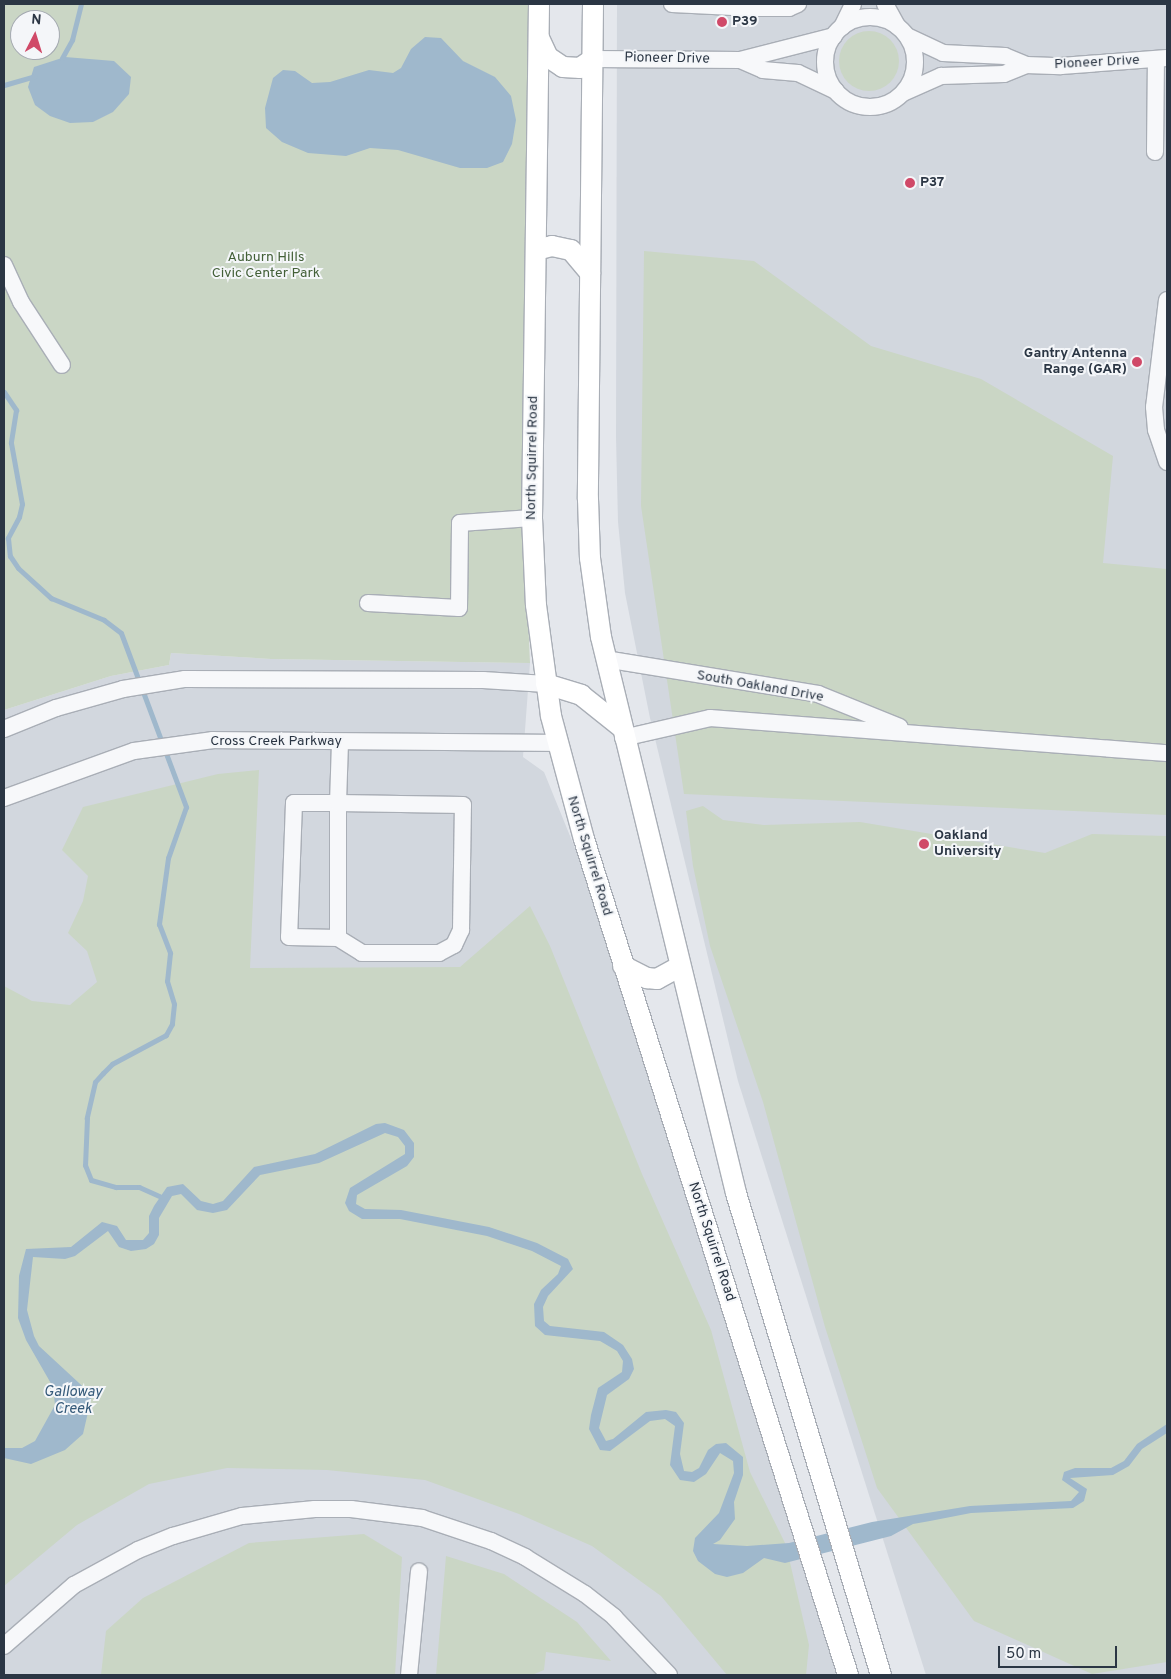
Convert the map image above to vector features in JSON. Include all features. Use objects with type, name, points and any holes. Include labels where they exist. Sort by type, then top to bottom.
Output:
[{"type":"main road","name":"North Squirrel Road","points":[[539,4],[532,518],[536,605],[546,684],[557,743],[623,966],[848,1675]]},
{"type":"main road","points":[[593,4],[588,530],[605,659],[679,968],[736,1193],[881,1675]]},
{"type":"main road","points":[[539,36],[548,57],[563,67],[580,68],[593,59]]},
{"type":"main road","points":[[536,250],[552,246],[571,250],[590,273]]},
{"type":"main road","points":[[546,684],[580,695],[622,732]]},
{"type":"main road","points":[[623,966],[647,978],[657,979],[679,968]]},
{"type":"street","points":[[672,4],[754,8],[789,8],[798,4]]},
{"type":"street","points":[[853,4],[827,50],[826,64],[829,79],[837,92],[850,102],[866,106],[890,102],[903,93],[912,79],[915,63],[902,31],[885,4]]},
{"type":"street","points":[[838,32],[869,17],[902,31]]},
{"type":"street","name":"Pioneer Drive","points":[[902,31],[943,52],[1005,56],[1026,65],[1061,66],[1162,59]]},
{"type":"street","name":"Pioneer Drive","points":[[593,59],[740,60],[838,32]]},
{"type":"street","points":[[1155,152],[1162,59]]},
{"type":"street","name":"Pioneer Drive","points":[[740,60],[763,70],[798,73],[837,92]]},
{"type":"street","name":"Pioneer Drive","points":[[903,93],[941,76],[1004,74],[1026,65]]},
{"type":"street","points":[[4,265],[21,302],[62,365]]},
{"type":"street","points":[[1167,300],[1154,407],[1156,430],[1167,462]]},
{"type":"street","points":[[368,603],[459,608],[460,523],[532,518]]},
{"type":"street","name":"South Oakland Drive","points":[[605,659],[818,694],[911,731]]},
{"type":"street","points":[[4,729],[56,708],[123,689],[186,679],[484,680],[546,684]]},
{"type":"street","name":"South Oakland Drive","points":[[622,732],[710,718],[911,731],[1167,753]]},
{"type":"street","name":"Cross Creek Parkway","points":[[4,798],[134,751],[213,740],[340,743],[557,743]]},
{"type":"street","points":[[338,938],[340,743]]},
{"type":"street","points":[[294,802],[338,803],[463,805],[461,930],[454,945],[438,953],[362,953],[338,938],[289,936],[294,802]]},
{"type":"street","points":[[4,1646],[74,1585],[138,1550],[207,1525],[242,1516],[315,1508],[351,1509],[422,1518],[491,1541],[525,1557],[578,1589],[641,1643],[669,1675]]},
{"type":"street","points":[[409,1675],[419,1571]]},
{"type":"shaded area","name":"Oakland University","points":[[617,4],[1167,4],[1167,1675],[926,1675],[738,1081],[650,718],[625,593],[618,522],[616,437]]},
{"type":"shaded area","points":[[171,653],[271,659],[530,663],[523,757],[544,772],[581,863],[814,1594],[836,1675],[4,1675],[4,710],[111,676],[169,665]]},
{"type":"green space","name":"Auburn Hills Civic Center Park","points":[[4,4],[532,4],[524,524],[530,663],[271,659],[171,653],[169,665],[111,676],[4,710]]},
{"type":"green space","points":[[869,31],[886,36],[894,44],[899,61],[894,78],[886,86],[869,91],[852,86],[844,78],[839,61],[844,44],[852,36]]},
{"type":"green space","points":[[644,251],[754,261],[871,346],[981,379],[1113,456],[1103,563],[1167,569],[1167,815],[684,794],[641,506]]},
{"type":"green space","points":[[259,770],[250,968],[460,967],[530,906],[550,946],[642,1174],[711,1330],[750,1472],[786,1545],[809,1645],[806,1675],[727,1675],[661,1596],[592,1546],[519,1514],[425,1480],[327,1470],[227,1468],[149,1484],[77,1525],[4,1586],[4,986],[32,1001],[70,1005],[97,982],[87,951],[68,933],[83,901],[88,876],[62,850],[83,807],[218,774]]},
{"type":"green space","points":[[703,806],[723,820],[764,825],[860,822],[1045,853],[1092,834],[1167,836],[1167,1662],[1092,1674],[974,1621],[877,1488],[825,1327],[763,1102],[710,946],[693,866],[686,811]]},
{"type":"green space","points":[[364,1534],[402,1557],[395,1675],[101,1675],[106,1631],[143,1598],[249,1543]]},
{"type":"green space","points":[[446,1556],[504,1574],[577,1622],[611,1661],[546,1652],[544,1670],[532,1675],[436,1675]]},
{"type":"water","points":[[425,37],[441,38],[463,61],[495,77],[511,96],[516,120],[512,144],[503,162],[487,168],[460,168],[398,150],[370,148],[346,156],[308,153],[282,142],[266,128],[265,108],[273,78],[283,70],[295,71],[312,83],[330,82],[369,70],[393,73],[401,68],[411,49]]},
{"type":"water","points":[[65,57],[114,61],[131,77],[129,94],[113,112],[93,122],[70,123],[50,116],[35,105],[28,87],[34,67]]},
{"type":"water","name":"Galloway Creek","points":[[385,1123],[404,1130],[414,1143],[414,1157],[407,1166],[357,1195],[356,1204],[365,1209],[401,1210],[489,1227],[537,1243],[568,1259],[573,1269],[548,1296],[543,1307],[544,1321],[550,1326],[604,1332],[623,1345],[632,1359],[634,1369],[629,1379],[607,1395],[599,1428],[606,1441],[613,1439],[646,1412],[666,1410],[676,1412],[684,1423],[680,1454],[684,1471],[692,1472],[699,1468],[708,1450],[716,1444],[726,1443],[743,1457],[743,1475],[734,1502],[735,1519],[720,1540],[713,1544],[747,1546],[789,1543],[872,1522],[970,1506],[1071,1501],[1079,1492],[1062,1480],[1064,1472],[1075,1468],[1111,1468],[1124,1461],[1137,1444],[1167,1424],[1167,1433],[1142,1449],[1129,1466],[1113,1475],[1070,1478],[1087,1489],[1084,1501],[1073,1508],[971,1513],[913,1524],[891,1536],[785,1563],[764,1558],[743,1573],[727,1577],[715,1574],[698,1561],[693,1551],[695,1538],[719,1513],[734,1473],[733,1461],[720,1453],[706,1474],[694,1482],[680,1480],[670,1465],[675,1426],[665,1419],[650,1421],[610,1451],[600,1450],[589,1429],[591,1415],[598,1388],[622,1372],[623,1361],[617,1351],[600,1341],[545,1335],[535,1326],[534,1304],[541,1290],[558,1274],[561,1266],[532,1251],[487,1236],[400,1219],[362,1219],[349,1211],[345,1203],[350,1188],[405,1154],[405,1146],[398,1137],[385,1133],[319,1163],[260,1175],[227,1210],[213,1213],[197,1210],[181,1194],[172,1196],[159,1218],[159,1235],[154,1244],[146,1249],[131,1251],[119,1247],[108,1231],[75,1256],[65,1259],[33,1257],[27,1310],[34,1336],[39,1346],[92,1395],[83,1434],[65,1450],[31,1464],[4,1458],[4,1448],[22,1448],[35,1441],[55,1405],[53,1387],[26,1340],[18,1318],[19,1276],[26,1249],[71,1247],[102,1222],[117,1226],[126,1240],[143,1240],[149,1233],[149,1216],[167,1187],[183,1184],[201,1201],[213,1204],[223,1201],[254,1167],[315,1154],[376,1124]]},
{"type":"waterway","points":[[62,58],[72,40],[81,4]]},
{"type":"waterway","points":[[4,85],[35,76]]},
{"type":"waterway","points":[[4,392],[16,410],[11,443],[22,504],[19,517],[8,538],[10,556],[18,568],[51,598],[104,620],[121,633],[186,807],[168,858],[159,924],[170,953],[167,981],[174,1004],[172,1024],[166,1035],[112,1064],[103,1073],[95,1082],[87,1118],[85,1165],[91,1180],[116,1187],[139,1187],[159,1196]]},
{"type":"place","name":"P39","points":[[722,22]]},
{"type":"place","name":"P37","points":[[910,183]]},
{"type":"place","name":"Gantry Antenna Range (GAR)","points":[[1137,362]]},
{"type":"place","name":"Oakland University","points":[[924,844]]}]
